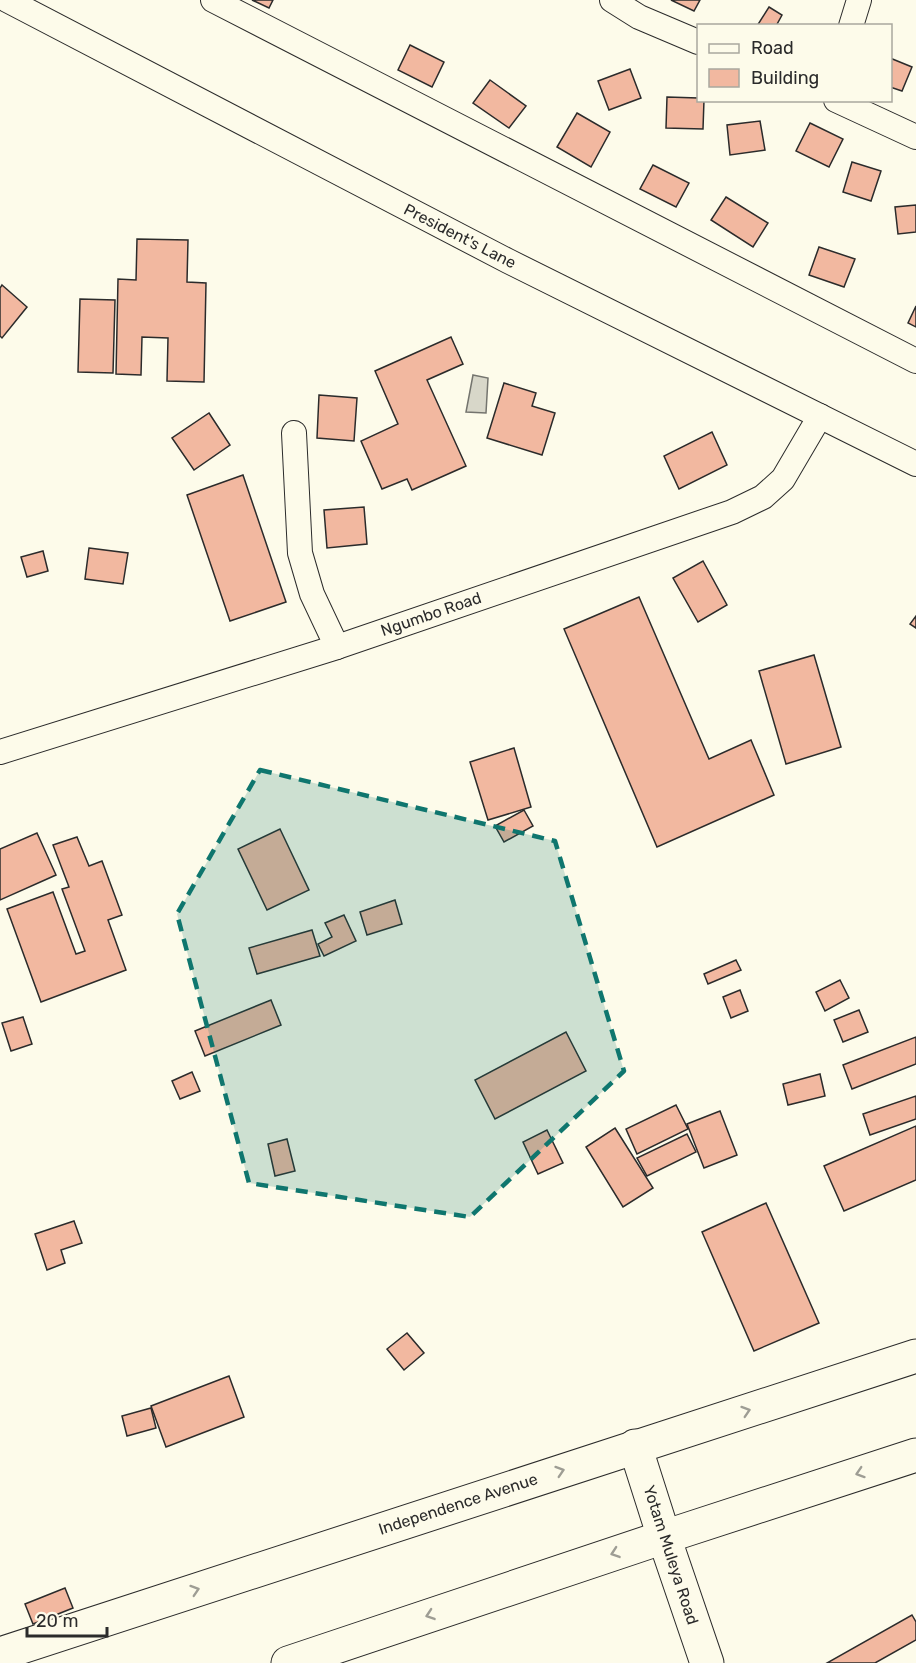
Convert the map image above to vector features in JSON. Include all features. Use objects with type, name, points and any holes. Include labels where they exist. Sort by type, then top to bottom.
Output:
[{"type":"main road","name":"Independence Avenue","points":[[0,1654],[916,1356]]},
{"type":"main road","name":"Yotam Muleya Road","points":[[635,1446],[707,1663]]},
{"type":"main road","points":[[288,1663],[916,1455]]},
{"type":"street","name":"President's Lane","points":[[7,0],[488,250],[916,464]]},
{"type":"street","points":[[213,0],[916,361]]},
{"type":"street","points":[[612,0],[639,17],[697,41]]},
{"type":"street","points":[[852,24],[859,0]]},
{"type":"street","points":[[840,102],[916,137]]},
{"type":"street","name":"Ngumbo Road","points":[[0,752],[337,647],[732,512],[763,497],[783,479],[820,416]]},
{"type":"street","points":[[294,433],[300,553],[312,594],[337,647]]},
{"type":"highlighted area","points":[[260,770],[555,841],[624,1071],[470,1217],[249,1183],[177,914]]},
{"type":"shaded area","points":[[473,375],[488,378],[486,413],[466,412]]},
{"type":"building","points":[[252,0],[273,0],[269,8]]},
{"type":"building","points":[[671,0],[700,0],[694,11]]},
{"type":"building","points":[[769,7],[782,15],[777,24],[758,24]]},
{"type":"building","points":[[410,45],[444,62],[432,87],[398,70]]},
{"type":"building","points":[[892,59],[912,67],[902,91],[892,88]]},
{"type":"building","points":[[630,69],[641,98],[609,110],[598,81]]},
{"type":"building","points":[[490,80],[526,106],[509,128],[473,103]]},
{"type":"building","points":[[667,97],[697,98],[697,102],[704,102],[703,129],[666,128]]},
{"type":"building","points":[[577,113],[610,132],[591,167],[557,147]]},
{"type":"building","points":[[760,121],[765,150],[730,155],[727,125]]},
{"type":"building","points":[[810,123],[843,139],[829,167],[796,151]]},
{"type":"building","points":[[852,162],[881,171],[871,201],[843,192]]},
{"type":"building","points":[[653,165],[689,183],[676,207],[640,189]]},
{"type":"building","points":[[726,197],[768,223],[753,247],[711,220]]},
{"type":"building","points":[[916,205],[916,232],[898,234],[895,207]]},
{"type":"building","points":[[137,239],[188,240],[187,282],[206,283],[204,382],[167,381],[168,338],[142,337],[141,375],[116,374],[118,279],[136,280]]},
{"type":"building","points":[[819,247],[855,259],[844,287],[809,275]]},
{"type":"building","points":[[2,285],[27,307],[2,338],[0,336],[0,288]]},
{"type":"building","points":[[80,299],[115,300],[113,373],[78,372]]},
{"type":"building","points":[[916,306],[916,327],[908,323]]},
{"type":"building","points":[[451,337],[463,364],[427,380],[466,466],[412,490],[407,479],[382,489],[361,441],[398,424],[375,371]]},
{"type":"building","points":[[504,383],[536,393],[532,406],[555,413],[542,455],[487,438]]},
{"type":"building","points":[[319,395],[357,398],[354,441],[317,438]]},
{"type":"building","points":[[209,413],[230,445],[194,470],[172,438]]},
{"type":"building","points":[[712,432],[727,465],[679,489],[664,456]]},
{"type":"building","points":[[243,475],[286,602],[230,621],[187,495]]},
{"type":"building","points":[[364,507],[367,544],[327,548],[324,510]]},
{"type":"building","points":[[89,548],[128,553],[123,584],[85,579]]},
{"type":"building","points":[[43,551],[48,571],[27,577],[21,557]]},
{"type":"building","points":[[703,561],[727,605],[698,622],[673,578]]},
{"type":"building","points":[[639,597],[709,759],[751,740],[774,795],[657,847],[564,629]]},
{"type":"building","points":[[916,616],[916,628],[910,624]]},
{"type":"building","points":[[814,655],[841,747],[786,764],[759,671]]},
{"type":"building","points":[[514,748],[531,807],[488,820],[470,762]]},
{"type":"building","points":[[524,810],[533,826],[504,842],[495,826]]},
{"type":"building","points":[[280,829],[309,890],[267,910],[238,849]]},
{"type":"building","points":[[37,833],[56,875],[0,900],[0,849]]},
{"type":"building","points":[[77,837],[89,866],[102,861],[122,915],[108,920],[126,970],[41,1002],[7,909],[53,892],[76,954],[85,951],[62,889],[69,887],[53,845]]},
{"type":"building","points":[[395,900],[402,924],[367,935],[360,912]]},
{"type":"building","points":[[344,915],[356,941],[324,956],[318,944],[332,937],[325,923]]},
{"type":"building","points":[[312,930],[320,956],[257,974],[249,948]]},
{"type":"building","points":[[736,960],[741,970],[708,984],[704,974]]},
{"type":"building","points":[[840,980],[849,998],[825,1011],[816,992]]},
{"type":"building","points":[[740,990],[748,1011],[731,1018],[723,997]]},
{"type":"building","points":[[271,1000],[281,1025],[205,1056],[195,1031]]},
{"type":"building","points":[[859,1010],[868,1032],[843,1042],[834,1020]]},
{"type":"building","points":[[23,1017],[32,1044],[11,1051],[2,1023]]},
{"type":"building","points":[[566,1032],[586,1071],[495,1119],[475,1080]]},
{"type":"building","points":[[916,1037],[916,1064],[852,1089],[843,1065]]},
{"type":"building","points":[[192,1072],[200,1091],[180,1099],[172,1081]]},
{"type":"building","points":[[820,1074],[825,1096],[788,1105],[783,1084]]},
{"type":"building","points":[[916,1096],[916,1119],[870,1135],[863,1114]]},
{"type":"building","points":[[676,1105],[688,1129],[637,1154],[626,1129]]},
{"type":"building","points":[[720,1111],[737,1155],[704,1168],[687,1124]]},
{"type":"building","points":[[916,1126],[916,1180],[844,1211],[824,1166]]},
{"type":"building","points":[[615,1128],[653,1188],[623,1207],[586,1147]]},
{"type":"building","points":[[547,1130],[563,1163],[538,1174],[523,1142]]},
{"type":"building","points":[[687,1134],[696,1152],[647,1176],[637,1158]]},
{"type":"building","points":[[287,1139],[295,1171],[275,1176],[268,1144]]},
{"type":"building","points":[[766,1203],[819,1323],[754,1351],[702,1232]]},
{"type":"building","points":[[74,1221],[82,1243],[61,1250],[65,1263],[47,1270],[35,1234]]},
{"type":"building","points":[[407,1333],[424,1353],[404,1370],[387,1349]]},
{"type":"building","points":[[229,1376],[244,1417],[166,1447],[151,1406]]},
{"type":"building","points":[[151,1408],[156,1428],[127,1436],[122,1416]]},
{"type":"building","points":[[65,1588],[73,1608],[33,1624],[25,1604]]},
{"type":"building","points":[[912,1615],[916,1622],[916,1640],[875,1663],[827,1663]]}]
